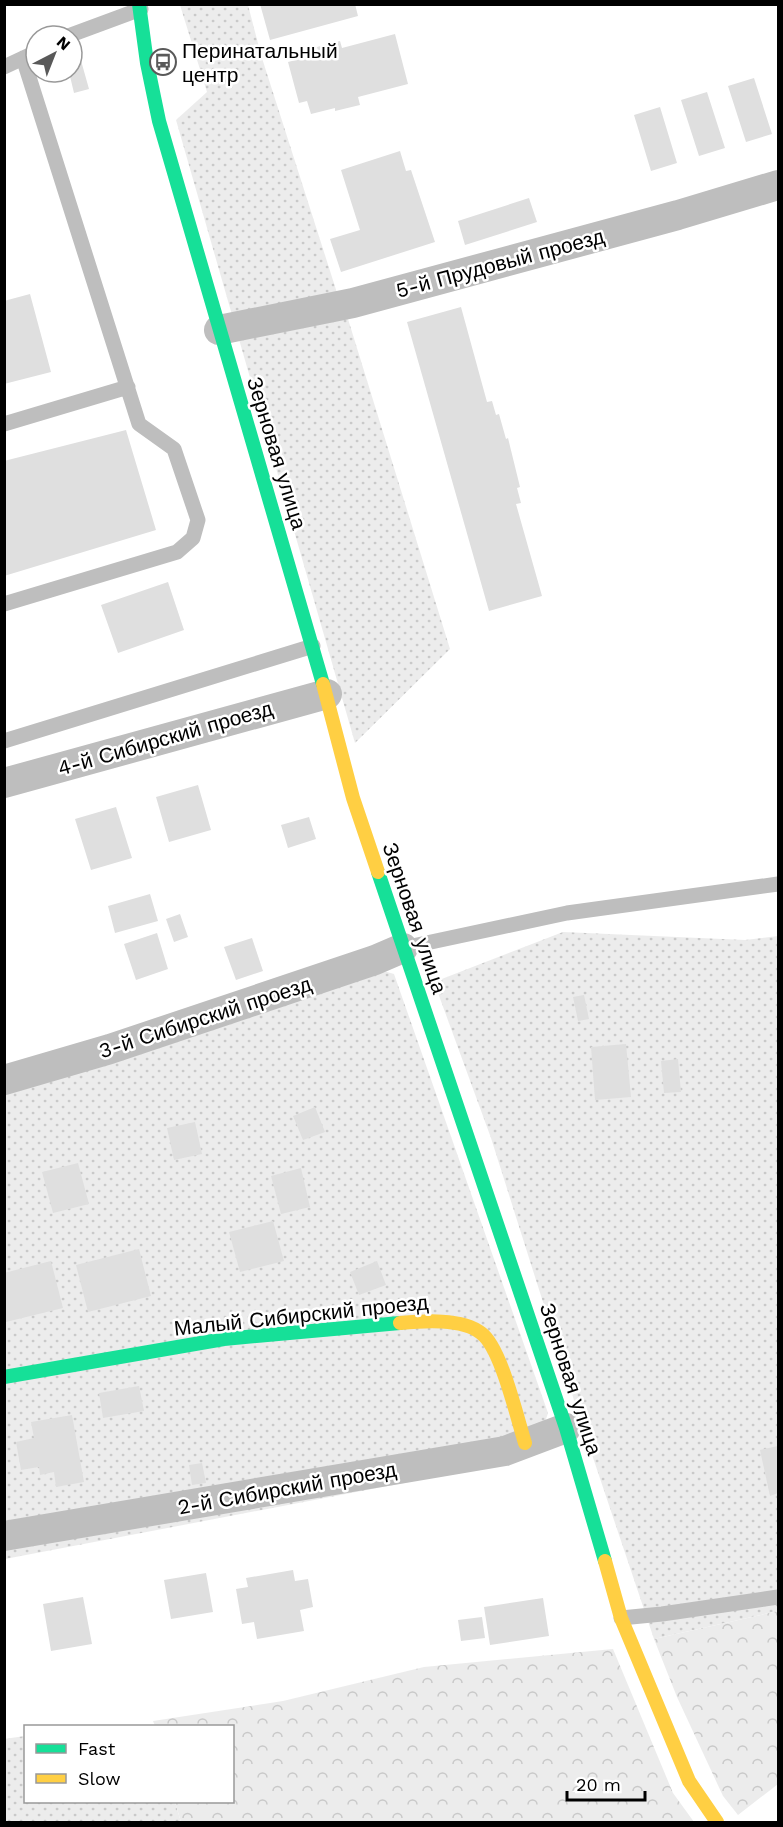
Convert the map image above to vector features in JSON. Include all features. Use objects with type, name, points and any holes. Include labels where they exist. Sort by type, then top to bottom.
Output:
[{"type":"street","name":"Зерновая улица","points":[[141,7],[147,63],[159,121],[327,694],[353,798],[476,1154],[566,1428],[621,1618],[689,1781],[717,1822]]},
{"type":"street","name":"5-й Прудовый проезд","points":[[219,330],[352,303],[657,221],[778,185]]},
{"type":"street","name":"4-й Сибирский проезд","points":[[4,783],[327,694]]},
{"type":"street","name":"3-й Сибирский проезд","points":[[4,1080],[110,1049],[375,960],[403,948]]},
{"type":"street","name":"Малый Сибирский проезд","points":[[4,1377],[225,1339],[419,1321],[464,1324],[482,1333],[496,1352],[525,1443]]},
{"type":"street","name":"2-й Сибирский проезд","points":[[4,1536],[493,1453],[566,1428]]},
{"type":"lane","points":[[84,30],[141,7]]},
{"type":"lane","points":[[4,68],[24,58]]},
{"type":"lane","points":[[4,604],[177,552],[193,538],[198,520],[174,449],[139,424],[38,84]]},
{"type":"lane","points":[[4,424],[128,387]]},
{"type":"lane","points":[[4,741],[313,646]]},
{"type":"lane","points":[[403,948],[567,913],[778,884]]},
{"type":"lane","points":[[621,1618],[778,1597]]},
{"type":"green space","points":[[180,5],[248,5],[261,55],[339,299],[348,319],[450,649],[355,743],[176,120],[207,92]]},
{"type":"green space","points":[[563,932],[745,940],[778,936],[778,1611],[654,1639],[580,1419],[491,1138],[434,982]]},
{"type":"green space","points":[[380,970],[394,974],[548,1413],[535,1453],[508,1463],[5,1559],[5,1067]]},
{"type":"green space","points":[[778,1611],[778,1784],[738,1815],[723,1796],[677,1697],[654,1639]]},
{"type":"green space","points":[[613,1649],[673,1793],[694,1822],[181,1822],[175,1803],[234,1803],[234,1725],[155,1725],[153,1721],[283,1701],[424,1667]]},
{"type":"green space","points":[[24,1736],[24,1803],[175,1803],[181,1822],[5,1822],[4,1739]]},
{"type":"building","points":[[260,4],[355,4],[358,16],[270,40]]},
{"type":"building","points":[[395,34],[408,84],[358,97],[360,105],[335,111],[335,108],[311,114],[307,101],[299,103],[288,62],[319,54],[317,47],[340,41],[342,48]]},
{"type":"building","points":[[84,71],[89,89],[74,93],[72,84],[84,84]]},
{"type":"building","points":[[754,78],[772,134],[746,142],[728,86]]},
{"type":"building","points":[[707,92],[725,148],[699,156],[681,100]]},
{"type":"building","points":[[660,107],[677,163],[651,171],[634,115]]},
{"type":"building","points":[[400,151],[406,171],[411,170],[435,242],[341,272],[330,239],[360,230],[341,170]]},
{"type":"building","points":[[529,198],[537,222],[465,245],[458,221]]},
{"type":"building","points":[[30,294],[51,372],[4,384],[4,301]]},
{"type":"building","points":[[461,307],[487,402],[492,401],[496,415],[499,414],[506,439],[508,438],[520,487],[517,488],[521,503],[516,504],[542,596],[489,611],[407,322]]},
{"type":"building","points":[[126,430],[156,530],[4,576],[4,461]]},
{"type":"building","points":[[168,582],[184,630],[118,653],[101,605]]},
{"type":"building","points":[[198,785],[211,830],[169,842],[156,797]]},
{"type":"building","points":[[116,807],[132,858],[91,870],[75,819]]},
{"type":"building","points":[[309,817],[316,839],[288,848],[281,825]]},
{"type":"building","points":[[150,894],[158,921],[115,933],[108,906]]},
{"type":"building","points":[[180,914],[188,937],[174,942],[166,919]]},
{"type":"building","points":[[157,933],[168,969],[136,980],[124,944]]},
{"type":"building","points":[[252,938],[263,971],[236,980],[224,947]]},
{"type":"building","points":[[584,995],[589,1019],[578,1021],[573,997]]},
{"type":"building","points":[[626,1044],[631,1097],[595,1100],[591,1047]]},
{"type":"building","points":[[678,1059],[681,1092],[664,1093],[661,1061]]},
{"type":"building","points":[[315,1107],[325,1132],[303,1140],[293,1116]]},
{"type":"building","points":[[195,1122],[202,1154],[174,1160],[167,1128]]},
{"type":"building","points":[[78,1163],[89,1204],[53,1213],[42,1172]]},
{"type":"building","points":[[301,1168],[310,1207],[281,1214],[271,1176]]},
{"type":"building","points":[[273,1221],[284,1261],[240,1272],[229,1232]]},
{"type":"building","points":[[139,1249],[151,1296],[88,1312],[76,1265]]},
{"type":"building","points":[[51,1261],[63,1308],[6,1322],[4,1273]]},
{"type":"building","points":[[377,1261],[386,1285],[359,1295],[350,1272]]},
{"type":"building","points":[[139,1386],[144,1411],[103,1418],[99,1393]]},
{"type":"building","points":[[72,1415],[84,1482],[56,1487],[54,1472],[40,1475],[39,1467],[21,1470],[16,1442],[34,1438],[31,1422]]},
{"type":"building","points":[[778,1446],[778,1493],[770,1496],[760,1450]]},
{"type":"building","points":[[202,1463],[206,1483],[192,1485],[189,1465]]},
{"type":"building","points":[[293,1570],[295,1581],[308,1579],[313,1607],[300,1610],[304,1631],[257,1639],[254,1622],[242,1624],[236,1589],[248,1587],[246,1578]]},
{"type":"building","points":[[206,1573],[213,1612],[171,1619],[164,1580]]},
{"type":"building","points":[[83,1597],[92,1644],[51,1651],[43,1604]]},
{"type":"building","points":[[543,1598],[549,1636],[490,1645],[484,1607]]},
{"type":"building","points":[[482,1617],[485,1638],[461,1641],[458,1620]]},
{"type":"traffic: fast","points":[[139,4],[147,63],[159,121],[323,684]]},
{"type":"traffic: fast","points":[[378,872],[566,1428],[605,1561]]},
{"type":"traffic: fast","points":[[4,1377],[224,1339],[400,1323]]},
{"type":"traffic: slow","points":[[323,684],[353,798],[378,872]]},
{"type":"traffic: slow","points":[[400,1323],[431,1321],[453,1323],[473,1328],[481,1333],[502,1367],[525,1443]]},
{"type":"traffic: slow","points":[[605,1561],[621,1618],[689,1781],[717,1822]]},
{"type":"place","name":"Перинатальный центр","points":[[163,62]]}]
